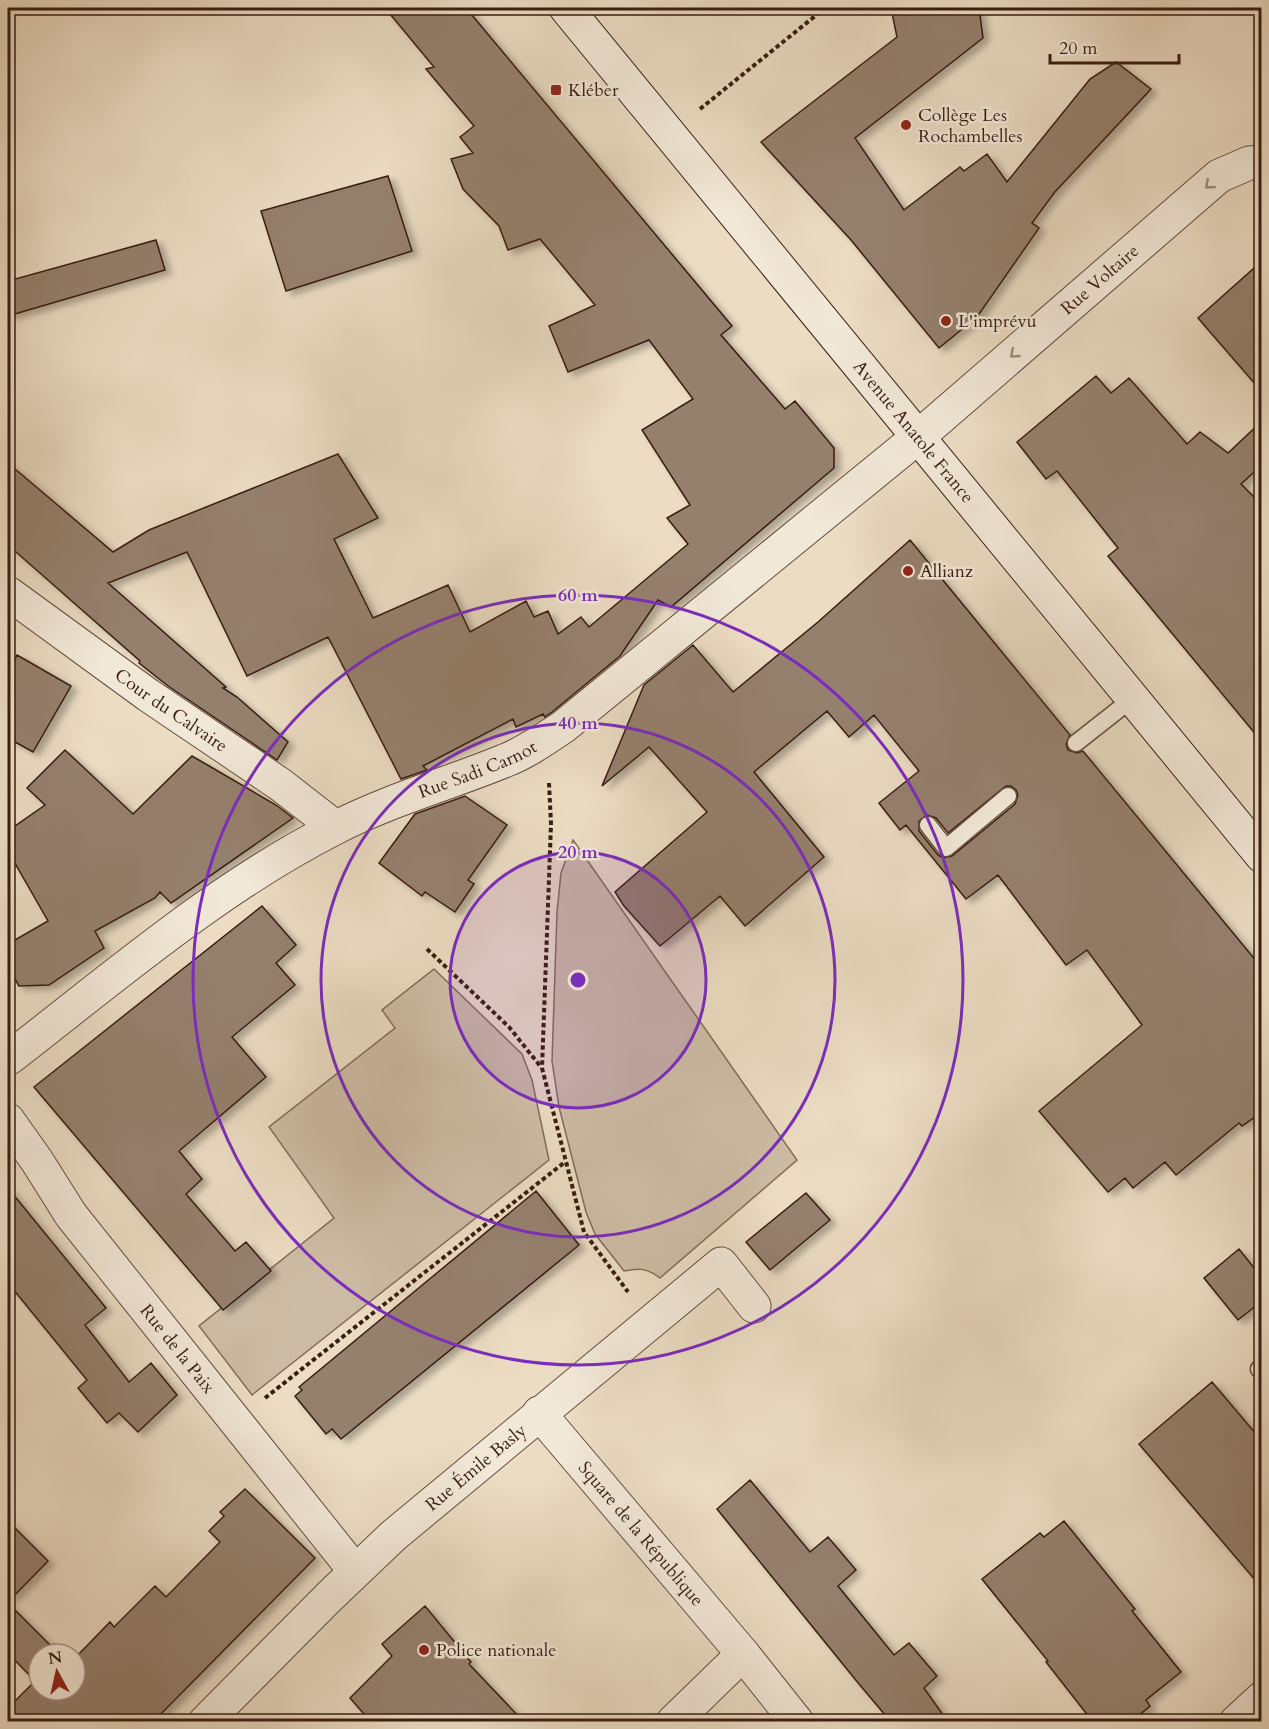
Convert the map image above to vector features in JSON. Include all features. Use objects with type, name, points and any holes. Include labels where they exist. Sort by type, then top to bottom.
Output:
[{"type":"street","name":"Avenue Anatole France","points":[[566,8],[1262,856]]},
{"type":"street","name":"Rue Voltaire","points":[[918,437],[1219,176],[1249,163],[1262,162]]},
{"type":"street","name":"Rue Sadi Carnot","points":[[8,1059],[208,905],[285,854],[335,827],[413,793],[506,761],[547,738],[918,437]]},
{"type":"street","name":"Cour du Calvaire","points":[[8,593],[148,695],[281,785],[335,827]]},
{"type":"street","name":"Rue de la Paix","points":[[8,1120],[71,1215],[355,1570]]},
{"type":"street","name":"Rue Émile Basly","points":[[206,1722],[355,1570],[419,1512],[721,1264],[754,1306]]},
{"type":"street","name":"Square de la République","points":[[539,1413],[797,1722]]},
{"type":"street","points":[[673,1722],[742,1654]]},
{"type":"street","points":[[1236,1722],[1262,1698]]},
{"type":"lane","points":[[1076,742],[1132,699]]},
{"type":"lane","points":[[928,825],[946,848],[1008,795]]},
{"type":"lane","points":[[1262,1367],[1259,1369],[1262,1372]]},
{"type":"path","points":[[669,134],[825,8]]},
{"type":"path","points":[[547,738],[551,824],[542,1068],[584,1232],[650,1322]]},
{"type":"path","points":[[427,949],[508,1027],[542,1068]]},
{"type":"path","points":[[236,1421],[565,1162]]},
{"type":"shaded area","points":[[573,840],[797,1160],[660,1278],[643,1270],[624,1271],[595,1234],[586,1212],[559,1107],[552,1061],[557,912],[561,873]]},
{"type":"shaded area","points":[[434,969],[522,1054],[532,1080],[549,1160],[252,1395],[199,1326],[334,1218],[269,1127],[395,1028],[382,1010]]},
{"type":"building","points":[[385,8],[466,8],[732,326],[721,335],[785,409],[795,401],[834,448],[834,468],[671,607],[658,600],[620,656],[552,712],[545,717],[543,714],[516,727],[513,719],[423,766],[427,770],[401,779],[328,637],[247,676],[187,552],[108,583],[226,687],[223,688],[237,697],[288,742],[277,760],[168,686],[139,663],[140,661],[8,545],[8,463],[113,552],[149,530],[338,454],[378,518],[334,539],[373,618],[448,585],[470,632],[526,601],[534,617],[548,611],[558,634],[581,617],[589,627],[688,544],[667,518],[690,505],[642,430],[693,399],[649,340],[568,372],[549,326],[595,305],[540,239],[508,250],[499,226],[463,189],[451,159],[473,153],[460,137],[474,126],[426,69],[434,67]]},
{"type":"building","points":[[891,8],[979,8],[983,38],[855,138],[904,210],[960,167],[964,171],[987,154],[1007,182],[1090,79],[1116,62],[1151,89],[1054,193],[1032,223],[1039,228],[977,317],[939,348],[851,240],[761,142],[897,37]]},
{"type":"building","points":[[388,176],[412,251],[286,291],[261,211]]},
{"type":"building","points":[[156,240],[165,270],[8,316],[8,281]]},
{"type":"building","points":[[1262,261],[1262,392],[1198,318]]},
{"type":"building","points":[[1096,376],[1111,393],[1129,378],[1187,444],[1200,432],[1228,453],[1262,421],[1262,465],[1241,484],[1262,505],[1262,742],[1108,556],[1118,548],[1057,471],[1046,479],[1017,442]]},
{"type":"building","points":[[910,540],[1070,735],[1066,744],[1068,750],[1077,753],[1083,751],[1262,968],[1262,1112],[1242,1126],[1239,1123],[1176,1175],[1165,1162],[1133,1188],[1125,1178],[1108,1192],[1039,1111],[1142,1025],[1087,950],[1066,965],[998,875],[966,899],[906,825],[900,830],[879,803],[919,771],[874,715],[849,737],[827,711],[754,772],[824,857],[745,926],[720,896],[660,946],[624,906],[615,892],[707,812],[649,747],[602,786],[644,685],[693,645],[733,692],[818,622]],"holes":[[[1006,786],[1011,786],[1018,795],[1015,804],[952,856],[943,858],[938,855],[919,831],[919,821],[927,815],[936,818],[948,833]]]},
{"type":"building","points":[[17,655],[71,686],[33,752],[8,738],[8,674]]},
{"type":"building","points":[[65,750],[133,814],[192,756],[276,805],[293,818],[171,903],[160,892],[155,898],[95,931],[104,948],[49,985],[19,986],[8,967],[8,944],[48,921],[8,851],[8,831],[45,805],[27,788]]},
{"type":"building","points":[[465,796],[507,825],[468,880],[474,884],[455,912],[425,892],[422,896],[379,863],[415,814]]},
{"type":"building","points":[[262,906],[296,945],[276,963],[295,985],[232,1037],[266,1077],[179,1151],[202,1179],[186,1194],[235,1251],[246,1242],[271,1271],[223,1310],[34,1087]]},
{"type":"building","points":[[8,1188],[106,1308],[85,1325],[129,1382],[151,1363],[177,1395],[138,1432],[119,1413],[107,1423],[78,1388],[87,1380],[8,1283]]},
{"type":"building","points":[[536,1191],[579,1245],[341,1439],[332,1429],[326,1434],[295,1396],[302,1390],[299,1387]]},
{"type":"building","points":[[806,1193],[830,1220],[770,1270],[746,1242]]},
{"type":"building","points":[[1239,1249],[1262,1278],[1262,1301],[1238,1320],[1204,1278]]},
{"type":"building","points":[[1212,1382],[1262,1441],[1262,1588],[1139,1444]]},
{"type":"building","points":[[750,1480],[810,1552],[828,1537],[856,1570],[838,1586],[894,1655],[909,1643],[937,1676],[924,1688],[948,1722],[891,1722],[859,1684],[717,1509]]},
{"type":"building","points":[[245,1489],[315,1558],[153,1722],[8,1722],[8,1708],[27,1689],[27,1702],[87,1702],[87,1646],[110,1622],[114,1627],[155,1586],[166,1597],[220,1542],[209,1531],[224,1516],[220,1512]]},
{"type":"building","points":[[8,1521],[48,1561],[8,1602]]},
{"type":"building","points":[[1064,1521],[1135,1609],[1132,1611],[1181,1672],[1146,1700],[1150,1706],[1131,1722],[1093,1722],[1046,1662],[1048,1661],[982,1579],[1040,1533],[1044,1537]]},
{"type":"building","points":[[8,1603],[47,1642],[27,1642],[27,1673],[8,1653]]},
{"type":"building","points":[[425,1606],[471,1662],[469,1664],[524,1722],[371,1722],[350,1698],[392,1656],[382,1644]]},
{"type":"place","name":"Kléber","points":[[556,90]]},
{"type":"place","name":"Collège Les Rochambelles","points":[[906,125]]},
{"type":"place","name":"L'imprévu","points":[[946,321]]},
{"type":"place","name":"Allianz","points":[[908,571]]},
{"type":"place","name":"Police nationale","points":[[424,1650]]}]
